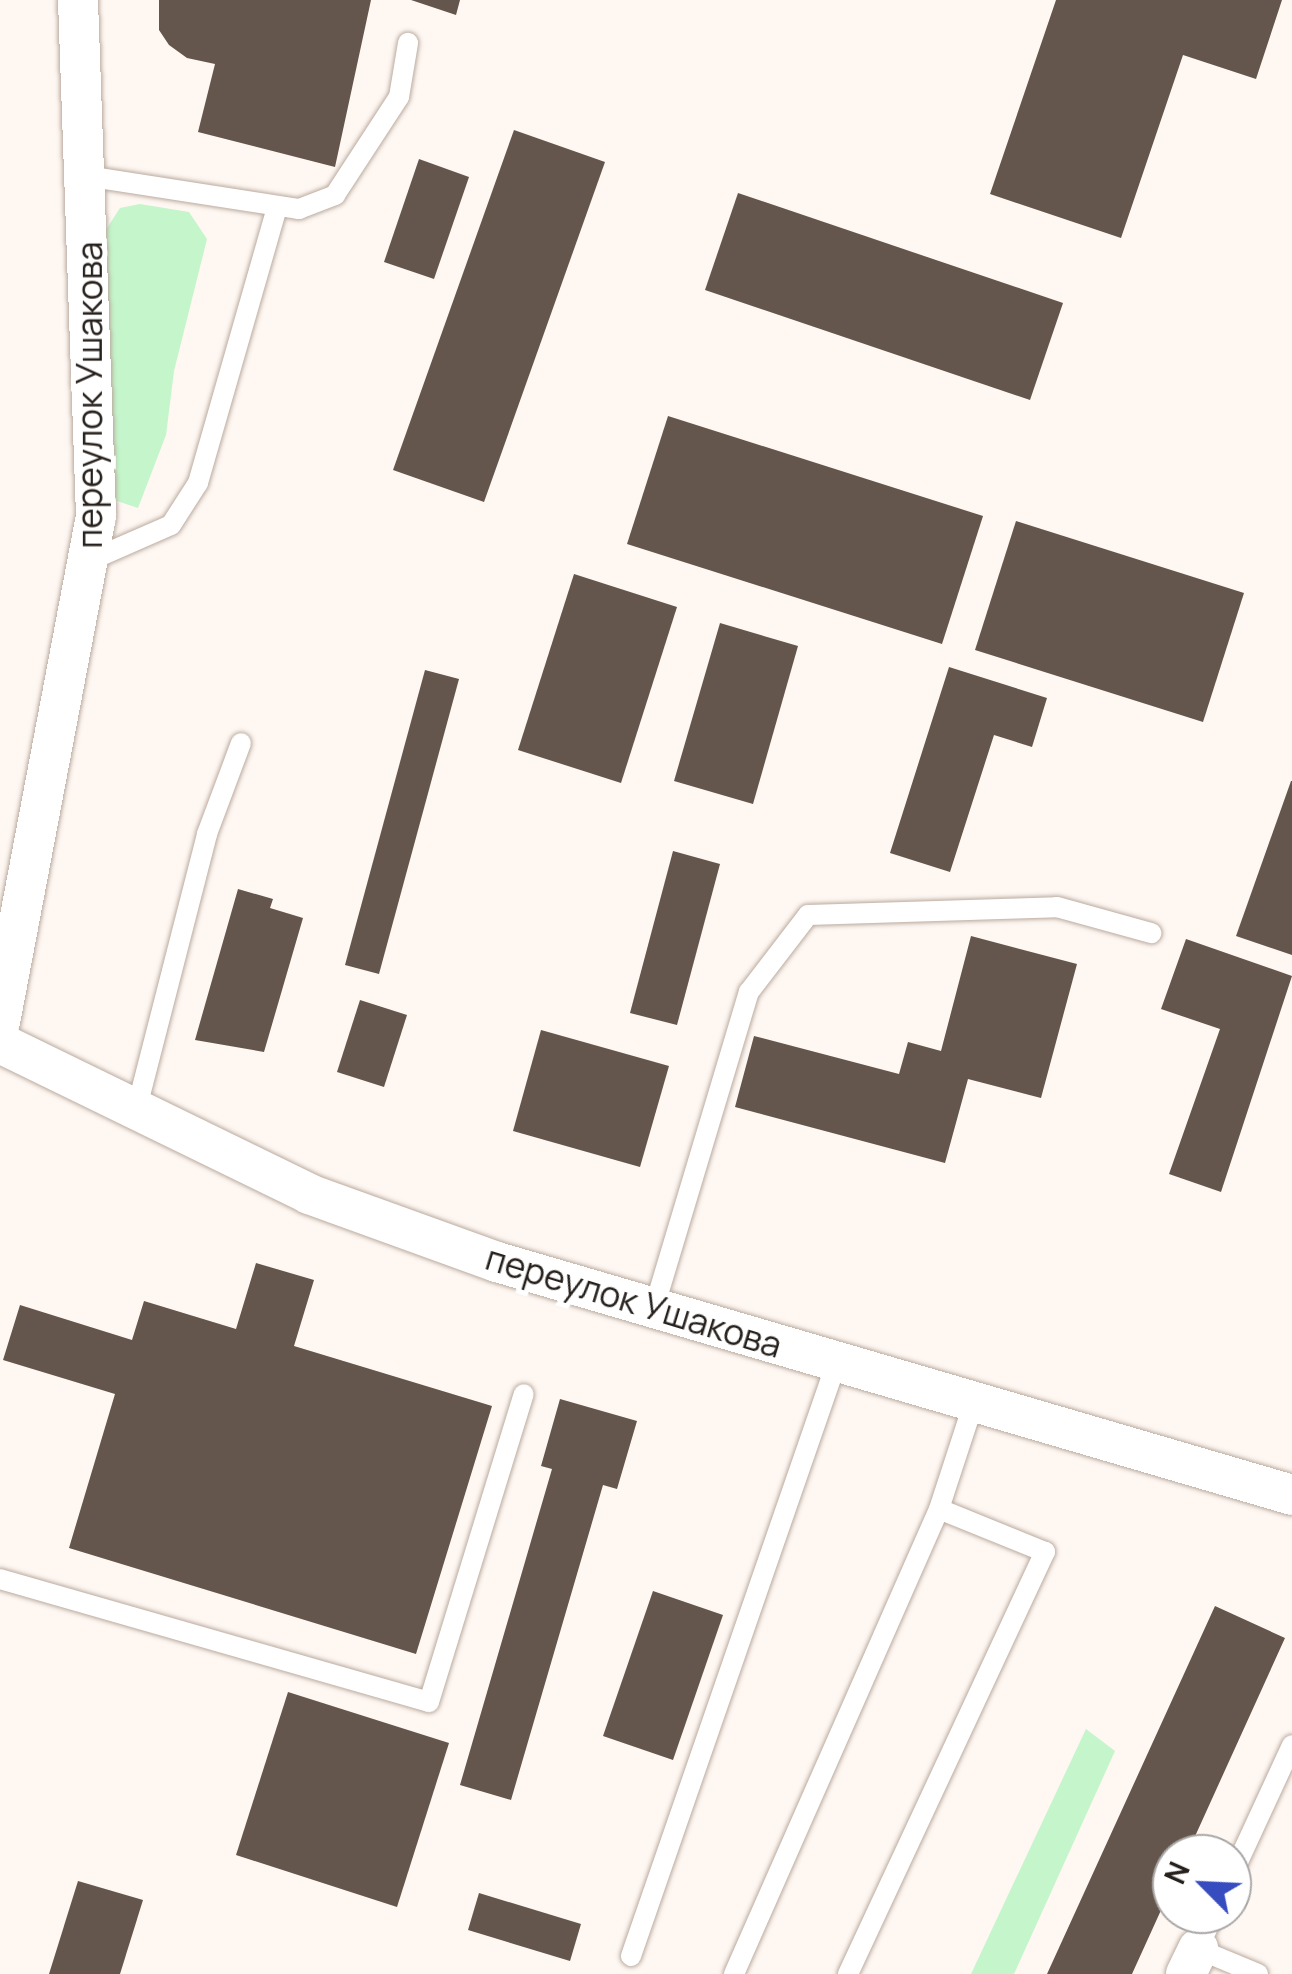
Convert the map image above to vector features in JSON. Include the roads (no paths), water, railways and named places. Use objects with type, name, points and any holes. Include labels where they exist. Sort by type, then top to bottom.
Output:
[{"type":"street","name":"переулок Ушакова","points":[[0,1022],[91,560],[96,516],[78,0]]},
{"type":"street","name":"переулок Ушакова","points":[[0,1043],[309,1194],[497,1262],[1292,1494]]},
{"type":"lane","points":[[86,176],[299,209],[335,195],[398,97],[408,44]]},
{"type":"lane","points":[[91,560],[171,526],[198,483],[277,206]]},
{"type":"lane","points":[[136,1111],[206,834],[241,742]]},
{"type":"lane","points":[[654,1308],[749,992],[808,915],[1056,907],[1151,933]]},
{"type":"lane","points":[[631,1956],[837,1361]]},
{"type":"lane","points":[[0,1578],[429,1702],[524,1394]]},
{"type":"lane","points":[[734,1974],[939,1509],[974,1402]]},
{"type":"lane","points":[[848,1974],[1045,1552],[939,1509]]},
{"type":"lane","points":[[1251,1834],[1292,1745]]},
{"type":"lane","points":[[1199,1946],[1258,1974]]}]
